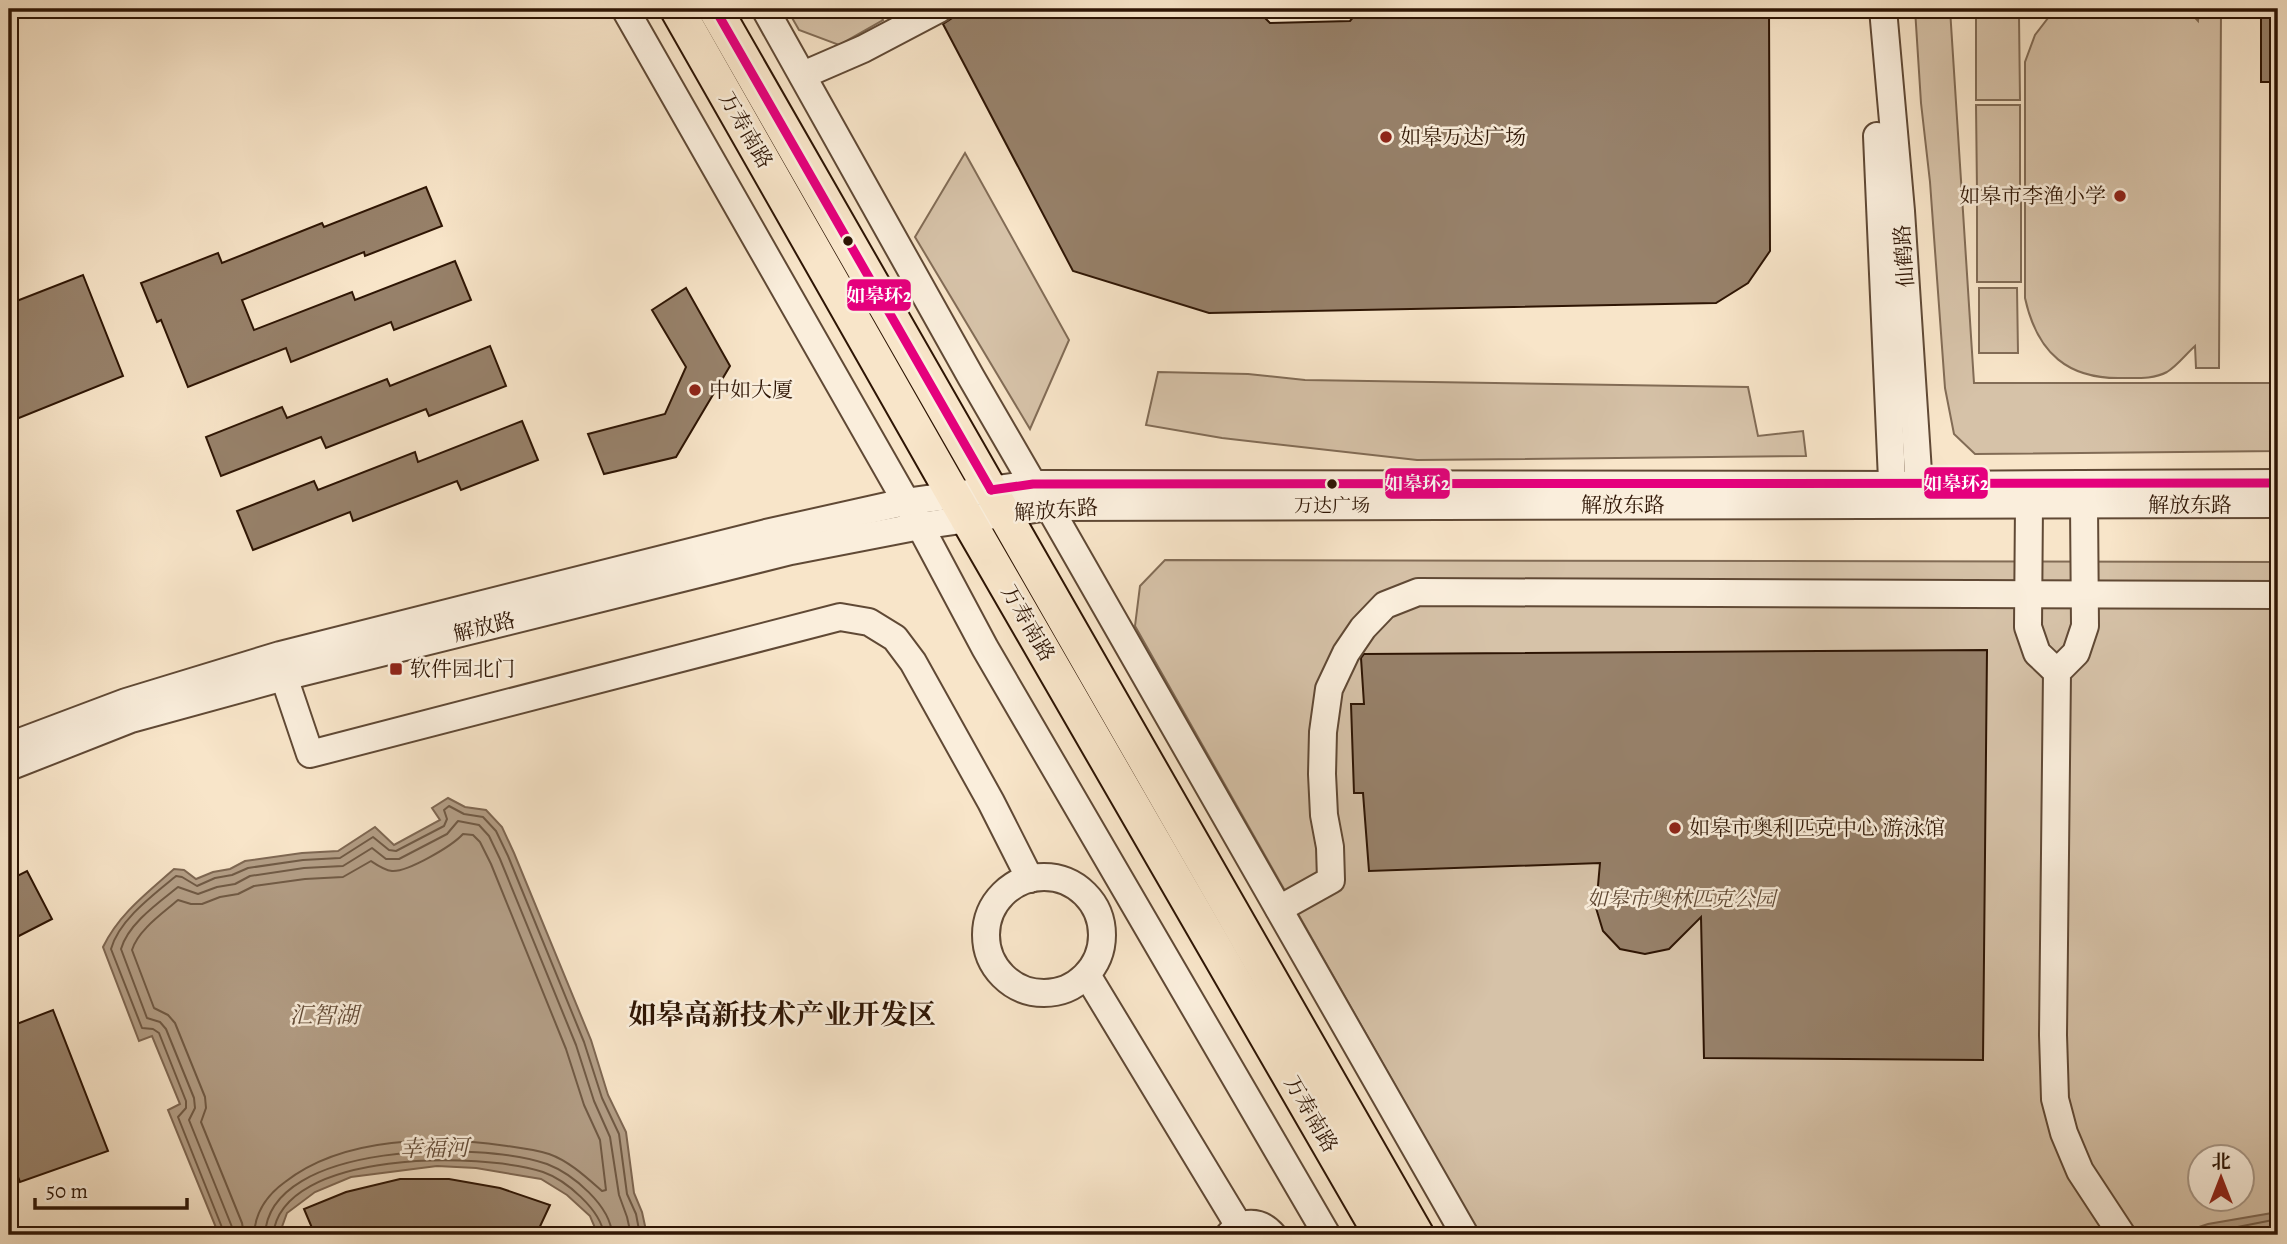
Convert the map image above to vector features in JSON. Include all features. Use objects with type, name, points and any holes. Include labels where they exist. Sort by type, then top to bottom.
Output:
[{"type":"main road","name":"万寿南路","points":[[677,9],[1381,1235]]},
{"type":"main road","name":"万寿南路","points":[[715,9],[1417,1235]]},
{"type":"street","points":[[625,9],[920,526],[985,648],[1327,1235]]},
{"type":"street","points":[[765,9],[1033,484],[1049,507],[1465,1235]]},
{"type":"street","points":[[803,75],[863,49],[939,9]]},
{"type":"street","name":"仙鹤路","points":[[1869,9],[1878,144],[1893,495]]},
{"type":"street","name":"仙鹤路","points":[[1883,9],[1901,211],[1920,495]]},
{"type":"street","name":"解放东路","points":[[998,502],[1033,484],[1920,495],[2278,482]]},
{"type":"street","name":"解放东路","points":[[961,507],[998,502],[1049,507],[1893,495]]},
{"type":"street","name":"解放东路","points":[[1920,495],[2029,504],[2278,504]]},
{"type":"street","name":"解放路","points":[[9,767],[131,719],[282,666],[766,533],[905,502],[961,507]]},
{"type":"street","points":[[2029,504],[2028,627],[2037,653],[2057,672]]},
{"type":"street","points":[[2084,505],[2085,626],[2076,653],[2057,672],[2053,1035],[2055,1099],[2064,1133],[2080,1171],[2122,1235]]},
{"type":"street","name":"解放路","points":[[9,746],[126,702],[792,551],[920,526],[961,507]]},
{"type":"street","points":[[1279,909],[1331,880],[1322,774],[1328,689],[1346,653],[1363,628],[1385,605],[1418,593],[2278,595]]},
{"type":"street","points":[[282,666],[310,754],[840,617],[869,622],[895,638],[913,663],[991,802],[1030,879]]},
{"type":"street","points":[[1049,877],[1067,882],[1082,891],[1094,905],[1101,923],[1102,942],[1097,959],[1087,975],[1071,987],[1052,993],[1023,989],[999,972],[989,955],[985,936],[989,916],[998,899],[1013,886],[1030,879],[1049,877]]},
{"type":"street","points":[[1094,905],[1126,889]]},
{"type":"street","points":[[1087,975],[1234,1231],[1256,1224],[1273,1235]]},
{"type":"green space","points":[[787,9],[877,9],[883,20],[839,45],[799,30]]},
{"type":"green space","points":[[1915,9],[1950,9],[1974,383],[2278,383],[2278,451],[1975,454],[1954,434],[1945,388]]},
{"type":"green space","points":[[2055,9],[2187,9],[2198,21],[2199,9],[2221,9],[2219,368],[2196,368],[2195,346],[2167,372],[2151,377],[2104,377],[2087,374],[2071,368],[2047,348],[2030,317],[2025,298],[2025,62],[2035,35]]},
{"type":"green space","points":[[1976,16],[2019,16],[2020,100],[1976,100]]},
{"type":"green space","points":[[1976,105],[2020,105],[2020,190],[1977,190]]},
{"type":"green space","points":[[965,153],[1069,340],[1030,429],[915,237]]},
{"type":"green space","points":[[1977,198],[2021,198],[2021,282],[1977,282]]},
{"type":"green space","points":[[1979,288],[2017,288],[2018,353],[1979,353]]},
{"type":"green space","points":[[1158,372],[1248,374],[1305,380],[1748,387],[1758,436],[1803,431],[1806,456],[1417,460],[1222,438],[1146,425]]},
{"type":"green space","name":"如皋市奥林匹克公园","points":[[1165,560],[2278,562],[2278,1235],[1480,1235],[1135,626],[1140,586]]},
{"type":"water","name":"汇智湖","points":[[448,798],[465,807],[486,810],[502,827],[514,853],[591,1040],[608,1095],[626,1132],[634,1193],[647,1235],[598,1235],[590,1216],[567,1195],[541,1179],[476,1168],[437,1166],[351,1177],[315,1192],[287,1213],[279,1235],[219,1235],[168,1110],[180,1104],[152,1036],[139,1041],[103,947],[125,914],[174,869],[184,870],[196,879],[230,869],[245,861],[338,851],[375,827],[394,845],[440,820],[432,808]]},
{"type":"water","points":[[2278,1212],[2278,1235],[2175,1235],[2208,1224]]},
{"type":"building","name":"如皋万达广场","points":[[955,9],[1256,9],[1270,23],[1350,21],[1360,9],[1769,9],[1770,251],[1748,283],[1716,303],[1209,313],[1073,271],[943,24],[952,18]]},
{"type":"building","points":[[2261,9],[2278,9],[2278,82],[2261,82]]},
{"type":"building","points":[[426,187],[442,226],[365,256],[364,252],[242,300],[254,330],[352,292],[355,300],[455,261],[471,300],[394,330],[391,322],[291,362],[286,348],[188,387],[161,320],[157,322],[141,283],[218,253],[222,263],[322,223],[324,227]]},
{"type":"building","points":[[83,275],[123,376],[9,422],[9,304]]},
{"type":"building","name":"中如大厦","points":[[686,288],[730,366],[676,457],[604,474],[588,434],[665,414],[686,367],[652,310]]},
{"type":"building","points":[[490,346],[506,386],[429,416],[426,409],[326,448],[321,437],[221,476],[206,437],[282,407],[287,418],[387,379],[390,386]]},
{"type":"building","points":[[522,421],[538,460],[461,490],[457,481],[353,521],[350,512],[253,550],[237,511],[314,481],[318,490],[415,452],[418,462]]},
{"type":"building","name":"如皋市奥利匹克中心 游泳馆","points":[[1987,650],[1983,1060],[1704,1058],[1701,917],[1669,949],[1645,954],[1620,949],[1603,931],[1596,908],[1600,863],[1369,871],[1363,793],[1354,793],[1351,704],[1364,704],[1361,658],[1364,654]]},
{"type":"building","points":[[27,871],[52,919],[9,941],[9,880]]},
{"type":"building","points":[[53,1010],[108,1151],[20,1182],[9,1155],[9,1027]]},
{"type":"building","points":[[400,1179],[449,1179],[500,1188],[550,1205],[536,1235],[315,1235],[304,1209],[346,1192]]},
{"type":"transit line","name":"如皋环2","points":[[715,9],[991,490]]},
{"type":"transit line","name":"如皋环2","points":[[991,490],[1033,484],[2278,483]]},
{"type":"place","name":"如皋万达广场","points":[[1386,137]]},
{"type":"place","name":"如皋市李渔小学","points":[[2120,196]]},
{"type":"place","name":"中如大厦","points":[[695,390]]},
{"type":"place","name":"万达广场","points":[[1332,484]]},
{"type":"place","name":"软件园北门","points":[[396,669]]},
{"type":"place","name":"如皋市奥利匹克中心 游泳馆","points":[[1675,828]]},
{"type":"district","name":"如皋高新技术产业开发区","points":[[782,1014]]},
{"type":"water label","name":"幸福河","points":[[434,1148]]}]
